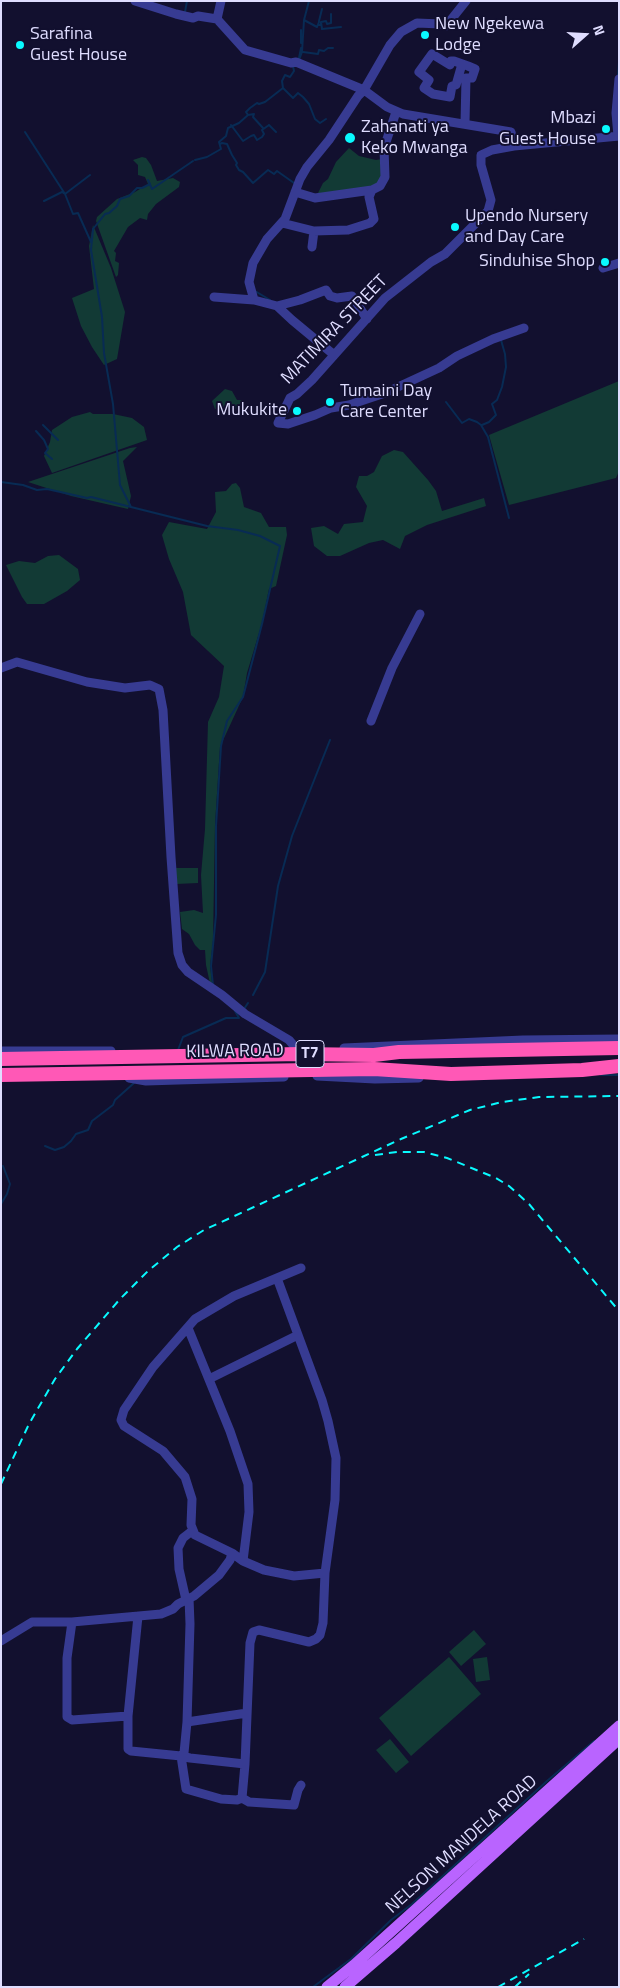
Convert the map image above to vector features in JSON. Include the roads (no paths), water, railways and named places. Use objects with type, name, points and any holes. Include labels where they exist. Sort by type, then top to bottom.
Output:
[{"type":"highway","name":"KILWA ROAD","points":[[1,1059],[300,1052],[374,1055],[399,1052],[619,1048]]},
{"type":"highway","name":"KILWA ROAD","points":[[1,1074],[178,1076],[374,1069],[451,1074],[582,1070],[619,1066]]},
{"type":"main road","name":"NELSON MANDELA ROAD","points":[[327,1987],[354,1965],[619,1726]]},
{"type":"main road","name":"NELSON MANDELA ROAD","points":[[344,1987],[396,1943],[619,1739]]},
{"type":"street","points":[[136,1],[193,18],[198,16],[217,19],[245,50],[291,63],[296,62],[364,90],[382,104],[396,111],[512,132],[514,146],[618,136],[616,112],[619,79]]},
{"type":"street","points":[[217,19],[221,1]]},
{"type":"street","points":[[254,300],[249,282],[253,262],[267,239],[282,223],[307,166],[329,140],[364,90],[390,45],[401,32],[417,24],[440,24],[446,26],[466,1]]},
{"type":"street","points":[[462,64],[456,85],[452,86],[450,97],[433,94],[424,88],[429,80],[419,72],[432,54],[450,65],[452,61],[462,64],[475,69],[472,78],[466,78],[465,123]]},
{"type":"street","points":[[295,192],[316,198],[372,190],[380,186],[385,177],[384,148],[396,111]]},
{"type":"street","name":"MATIMIRA STREET","points":[[514,146],[492,150],[481,156],[481,165],[491,200],[488,210],[445,254],[434,260],[392,292],[298,394],[290,398],[278,423],[288,424],[331,408],[349,405],[385,393],[493,339],[524,328]]},
{"type":"street","points":[[282,223],[314,231],[336,230],[340,232],[370,223],[374,219],[369,199],[372,190]]},
{"type":"street","points":[[312,247],[314,231]]},
{"type":"street","points":[[603,268],[619,263]]},
{"type":"street","points":[[277,306],[326,290],[330,296],[337,298],[352,296],[367,319]]},
{"type":"street","points":[[214,297],[254,300],[277,306],[333,354]]},
{"type":"street","points":[[371,721],[392,668],[420,614]]},
{"type":"street","points":[[1,668],[17,662],[88,682],[125,688],[150,685],[159,689],[163,710],[170,849],[178,953],[182,965],[188,972],[222,995],[245,1014],[289,1040],[300,1052]]},
{"type":"street","points":[[1,1050],[300,1052],[524,1040],[619,1039]]},
{"type":"street","points":[[1,1079],[38,1081],[125,1077],[146,1081],[178,1076],[312,1076],[375,1079],[619,1071]]},
{"type":"street","points":[[192,1532],[192,1499],[184,1477],[163,1451],[124,1426],[121,1420],[124,1410],[154,1367],[195,1319],[256,1286],[301,1268]]},
{"type":"street","points":[[242,1798],[250,1643],[253,1632],[259,1630],[266,1631],[309,1642],[320,1635],[323,1622],[325,1573],[335,1500],[336,1458],[322,1400],[277,1278]]},
{"type":"street","points":[[188,1328],[230,1431],[248,1484],[249,1512],[243,1561]]},
{"type":"street","points":[[209,1380],[298,1335]]},
{"type":"street","points":[[192,1532],[200,1538],[232,1553],[243,1561],[264,1570],[287,1575],[325,1573]]},
{"type":"street","points":[[192,1532],[183,1538],[178,1548],[179,1569],[190,1618],[187,1722],[184,1753],[181,1756],[186,1789],[221,1799],[237,1800],[242,1798]]},
{"type":"street","points":[[1,1641],[32,1622],[72,1622],[161,1614],[173,1609],[219,1575],[230,1560],[232,1553]]},
{"type":"street","points":[[138,1616],[128,1716],[128,1749],[131,1751],[245,1764]]},
{"type":"street","points":[[72,1622],[68,1658],[67,1717],[72,1720],[128,1716]]},
{"type":"street","points":[[187,1722],[247,1713]]},
{"type":"street","points":[[242,1798],[248,1802],[294,1805],[301,1786]]},
{"type":"waterway","points":[[185,12],[187,1]]},
{"type":"waterway","points":[[299,60],[302,52],[304,20],[309,1]]},
{"type":"waterway","points":[[319,21],[322,9]]},
{"type":"waterway","points":[[321,22],[331,23],[331,14]]},
{"type":"waterway","points":[[304,20],[317,27],[319,22],[318,25],[321,25],[321,22],[322,29],[341,27]]},
{"type":"waterway","points":[[301,30],[301,43]]},
{"type":"waterway","points":[[299,58],[301,48]]},
{"type":"waterway","points":[[303,52],[318,54],[319,50],[324,51],[328,48],[333,48]]},
{"type":"waterway","points":[[618,76],[619,62]]},
{"type":"waterway","points":[[195,160],[207,157],[221,149],[219,142],[226,136],[228,128],[239,123],[248,115],[246,112],[250,108],[257,103],[265,102],[283,88],[282,81],[285,75],[290,77],[294,71],[293,66]]},
{"type":"waterway","points":[[283,88],[293,98],[298,93],[303,97],[309,104],[315,119],[320,123],[326,119]]},
{"type":"waterway","points":[[248,115],[254,114],[253,117],[263,128]]},
{"type":"waterway","points":[[231,125],[243,141],[254,135],[257,140],[262,137],[264,134],[262,130],[269,125]]},
{"type":"waterway","points":[[269,125],[276,132]]},
{"type":"waterway","points":[[25,132],[65,194],[90,175]]},
{"type":"waterway","points":[[220,144],[227,144],[239,170],[253,183],[268,170],[274,174],[277,171],[294,183]]},
{"type":"waterway","points":[[131,507],[120,485],[113,404],[104,353],[102,317],[91,250],[93,229],[105,214],[117,206],[120,199],[129,196],[137,188],[142,188],[150,184],[148,180],[152,189],[193,161]]},
{"type":"waterway","points":[[44,201],[62,192],[65,194],[73,214],[78,213],[91,242]]},
{"type":"waterway","points":[[255,291],[270,300]]},
{"type":"waterway","points":[[482,425],[489,422],[496,415],[492,404],[497,400],[502,387],[506,367],[501,340]]},
{"type":"waterway","points":[[446,402],[462,423],[469,419],[477,422],[488,437],[509,518]]},
{"type":"waterway","points":[[43,425],[58,440]]},
{"type":"waterway","points":[[36,431],[44,440],[48,449],[45,453],[52,459]]},
{"type":"waterway","points":[[1,482],[23,485],[37,490],[47,489],[87,498],[91,497],[207,526],[238,530],[260,536],[280,546],[243,697],[227,721],[221,746],[216,826],[216,915],[211,966],[213,985]]},
{"type":"waterway","points":[[253,995],[265,972],[278,886],[292,836],[330,740]]},
{"type":"waterway","points":[[244,1009],[248,1003]]},
{"type":"waterway","points":[[235,1011],[239,1018]]},
{"type":"waterway","points":[[178,1050],[183,1037],[226,1018],[239,1018]]},
{"type":"waterway","points":[[601,1075],[619,1075]]},
{"type":"waterway","points":[[45,1146],[55,1150],[64,1147],[76,1134],[88,1130],[92,1121],[113,1105],[115,1100],[134,1083]]},
{"type":"waterway","points":[[1,1204],[10,1184],[3,1166]]},
{"type":"waterway","points":[[313,1987],[351,1959],[391,1920],[412,1904],[547,1781],[594,1741]]},
{"type":"railway","points":[[1,1484],[29,1424],[55,1379],[77,1349],[120,1299],[148,1271],[177,1247],[204,1230],[401,1139],[470,1110],[502,1102],[539,1097],[619,1096]]},
{"type":"railway","points":[[375,1155],[397,1152],[424,1152],[447,1158],[496,1178],[509,1186],[529,1204],[619,1311]]},
{"type":"railway","points":[[498,1987],[584,1939]]},
{"type":"railway","points":[[515,1987],[529,1974]]},
{"type":"place","name":"New Ngekewa Lodge","points":[[425,35]]},
{"type":"place","name":"Sarafina Guest House","points":[[20,45]]},
{"type":"place","name":"Mbazi Guest House","points":[[606,129]]},
{"type":"place","name":"Zahanati ya Keko Mwanga","points":[[350,138]]},
{"type":"place","name":"Upendo Nursery and Day Care","points":[[455,227]]},
{"type":"place","name":"Sinduhise Shop","points":[[605,262]]},
{"type":"place","name":"Tumaini Day Care Center","points":[[330,402]]},
{"type":"place","name":"Mukukite","points":[[297,411]]}]
